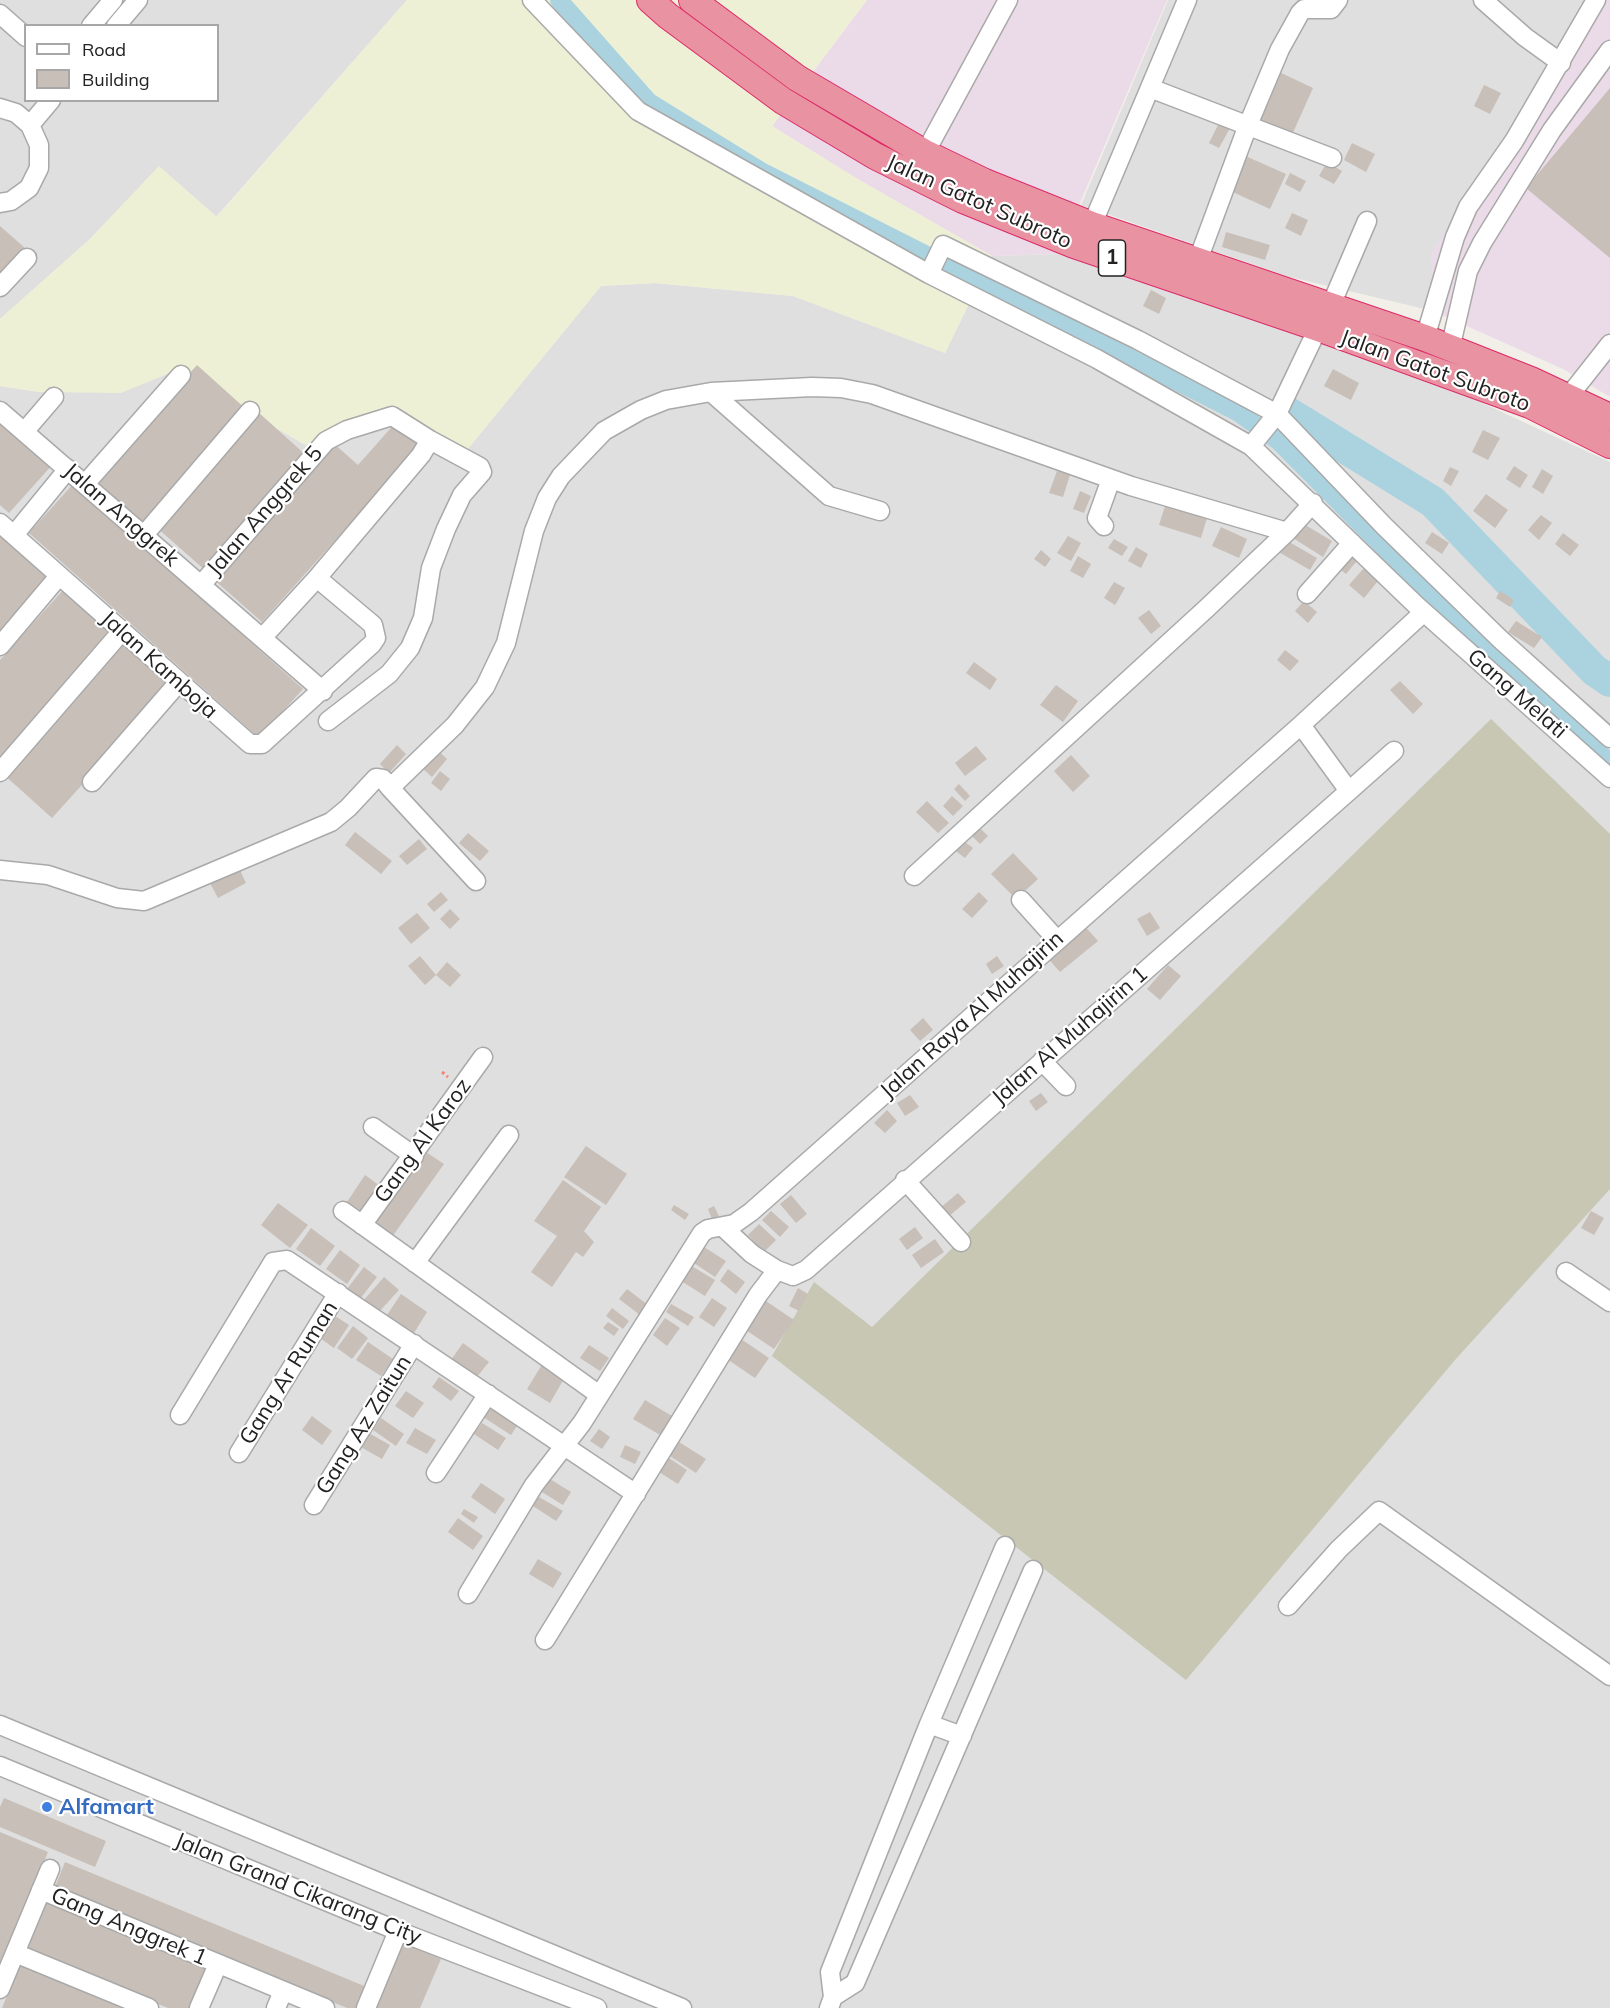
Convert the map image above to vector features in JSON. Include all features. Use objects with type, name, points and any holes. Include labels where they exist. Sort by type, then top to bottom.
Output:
[{"type":"highway","name":"Jalan Gatot Subroto","points":[[650,0],[668,16],[783,101],[875,156],[963,200],[1074,245],[1318,328],[1530,405],[1610,445]]},
{"type":"highway","name":"Jalan Gatot Subroto","points":[[692,0],[797,78],[925,153],[985,182],[1092,225],[1425,338],[1569,396],[1610,417]]},
{"type":"street","points":[[93,24],[113,0]]},
{"type":"street","points":[[118,24],[138,0]]},
{"type":"street","name":"Gang Melati","points":[[532,0],[638,111],[930,270],[1256,441],[1352,543],[1424,612],[1481,659],[1610,778]]},
{"type":"street","points":[[925,153],[1008,0]]},
{"type":"street","points":[[1092,225],[1188,0]]},
{"type":"street","points":[[1198,260],[1248,125],[1280,49],[1304,9],[1331,9],[1338,0]]},
{"type":"street","points":[[1483,0],[1518,32],[1560,63]]},
{"type":"street","points":[[1425,338],[1455,237],[1468,207],[1514,141],[1596,0]]},
{"type":"street","points":[[0,14],[24,35]]},
{"type":"street","points":[[1450,349],[1468,271],[1482,243],[1542,146],[1610,50]]},
{"type":"street","points":[[1150,88],[1332,158]]},
{"type":"street","points":[[0,204],[11,201],[29,188],[39,168],[39,145],[18,112],[46,102]]},
{"type":"street","points":[[1331,305],[1367,220]]},
{"type":"street","points":[[930,270],[940,246],[1138,340],[1275,417],[1499,640],[1610,738]]},
{"type":"street","points":[[0,287],[27,258]]},
{"type":"street","points":[[1256,441],[1275,417],[1318,328]]},
{"type":"street","points":[[1569,396],[1610,344]]},
{"type":"street","points":[[85,484],[181,375]]},
{"type":"street","points":[[390,788],[455,725],[485,687],[506,643],[534,531],[547,498],[561,476],[604,431],[641,410],[666,400],[711,392],[812,387],[841,388],[872,394],[1111,479],[1287,532]]},
{"type":"street","points":[[711,392],[822,492],[840,501],[880,511]]},
{"type":"street","points":[[24,432],[54,397]]},
{"type":"street","name":"Jalan Anggrek","points":[[0,411],[322,691]]},
{"type":"street","points":[[144,535],[250,411]]},
{"type":"street","name":"Jalan Anggrek 5","points":[[201,585],[320,446],[333,436],[392,416],[429,440]]},
{"type":"street","points":[[262,638],[317,578],[421,455],[429,440],[480,467],[482,472],[462,495],[446,529],[431,568],[423,618],[410,648],[389,674],[328,721]]},
{"type":"street","points":[[4,528],[68,469]]},
{"type":"street","points":[[1104,526],[1097,518],[1111,479]]},
{"type":"street","points":[[914,876],[1287,532],[1313,503]]},
{"type":"street","name":"Jalan Kamboja","points":[[4,528],[250,744],[258,745],[322,691]]},
{"type":"street","points":[[1307,594],[1352,543]]},
{"type":"street","points":[[0,646],[59,576]]},
{"type":"street","points":[[317,578],[373,625],[377,633],[372,644],[322,691]]},
{"type":"street","name":"Jalan Raya Al Muhajirin","points":[[468,1594],[534,1485],[564,1446],[702,1233],[708,1229],[724,1227],[751,1212],[1301,725],[1424,612]]},
{"type":"street","points":[[0,772],[122,631]]},
{"type":"street","points":[[1481,659],[1499,640]]},
{"type":"street","points":[[92,782],[179,682]]},
{"type":"street","points":[[1301,725],[1349,791]]},
{"type":"street","name":"Jalan Al Muhajirin 1","points":[[777,1270],[793,1276],[806,1270],[905,1180],[1394,751]]},
{"type":"street","points":[[0,870],[48,875],[117,898],[144,901],[331,822],[348,808],[376,778],[383,779],[476,881]]},
{"type":"street","points":[[1021,900],[1057,940]]},
{"type":"street","name":"Gang Al Karoz","points":[[362,1225],[414,1156],[483,1057]]},
{"type":"street","points":[[1042,1061],[1066,1086]]},
{"type":"street","points":[[373,1127],[414,1156]]},
{"type":"street","points":[[415,1263],[509,1135]]},
{"type":"street","points":[[905,1180],[961,1242]]},
{"type":"street","points":[[343,1211],[598,1394]]},
{"type":"street","points":[[545,1640],[758,1295],[777,1270],[752,1254],[724,1227]]},
{"type":"street","points":[[180,1415],[273,1262],[287,1260],[636,1494]]},
{"type":"street","points":[[1566,1272],[1610,1302]]},
{"type":"street","name":"Gang Ar Ruman","points":[[240,1453],[338,1293]]},
{"type":"street","name":"Gang Az Zaitun","points":[[314,1505],[414,1344]]},
{"type":"street","points":[[436,1473],[488,1394]]},
{"type":"street","points":[[1288,1606],[1339,1549],[1379,1510],[1610,1676]]},
{"type":"street","points":[[831,2002],[830,1972],[929,1724],[1005,1546]]},
{"type":"street","points":[[831,2002],[855,1983],[1033,1570]]},
{"type":"street","points":[[929,1724],[962,1736]]},
{"type":"street","points":[[0,1725],[682,2008]]},
{"type":"street","name":"Jalan Grand Cikarang City","points":[[0,1766],[398,1931],[597,2008]]},
{"type":"street","points":[[0,1989],[50,1869]]},
{"type":"street","name":"Gang Anggrek 1","points":[[41,1890],[325,2008]]},
{"type":"street","points":[[366,2008],[398,1931]]},
{"type":"street","points":[[15,1953],[149,2008]]},
{"type":"street","points":[[199,2008],[218,1964]]},
{"type":"street","points":[[276,2008],[283,1991]]},
{"type":"shaded area","points":[[0,0],[407,0],[216,217],[159,167],[90,239],[0,319]]},
{"type":"shaded area","points":[[407,0],[867,0],[772,126],[854,177],[992,256],[945,353],[793,296],[655,283],[601,286],[462,456],[388,410],[305,445],[177,370],[121,393],[40,392],[0,386],[0,319],[90,239],[159,166],[217,217]]},
{"type":"shaded area","points":[[867,0],[1167,0],[1058,254],[992,256],[854,177],[772,126]]},
{"type":"shaded area","points":[[1168,0],[1592,0],[1491,160],[1433,311],[1286,276],[1081,205]]},
{"type":"shaded area","points":[[1592,0],[1610,0],[1610,397],[1563,369],[1433,311],[1431,254]]},
{"type":"shaded area","points":[[1058,254],[1428,378],[1610,462],[1610,2008],[0,2008],[0,386],[40,392],[177,370],[388,409],[462,456],[601,286],[655,283],[793,296],[945,353],[992,256]]},
{"type":"shaded area","points":[[1491,719],[1610,834],[1610,1189],[1455,1360],[1186,1680],[772,1356],[814,1282],[872,1327]]},
{"type":"building","points":[[1277,71],[1313,88],[1291,137],[1255,121]]},
{"type":"building","points":[[1484,85],[1501,93],[1490,114],[1474,106]]},
{"type":"building","points":[[1610,88],[1610,258],[1526,188]]},
{"type":"building","points":[[1219,123],[1230,128],[1219,148],[1209,143]]},
{"type":"building","points":[[1352,143],[1375,154],[1366,172],[1344,160]]},
{"type":"building","points":[[1241,154],[1286,174],[1270,209],[1226,189]]},
{"type":"building","points":[[1327,162],[1342,171],[1334,184],[1319,176]]},
{"type":"building","points":[[1290,173],[1306,181],[1300,192],[1285,184]]},
{"type":"building","points":[[1292,213],[1308,220],[1301,236],[1285,228]]},
{"type":"building","points":[[0,226],[25,248],[0,275]]},
{"type":"building","points":[[1226,232],[1270,245],[1265,260],[1222,247]]},
{"type":"building","points":[[1151,290],[1166,298],[1159,314],[1143,306]]},
{"type":"building","points":[[197,365],[247,410],[145,525],[95,479]]},
{"type":"building","points":[[1333,369],[1359,383],[1351,400],[1324,386]]},
{"type":"building","points":[[258,412],[308,457],[206,571],[155,526]]},
{"type":"building","points":[[0,417],[53,464],[9,513],[0,505]]},
{"type":"building","points":[[398,420],[423,442],[262,622],[211,577],[332,442],[358,465]]},
{"type":"building","points":[[1483,430],[1500,438],[1488,460],[1472,452]]},
{"type":"building","points":[[1514,466],[1528,475],[1520,488],[1506,479]]},
{"type":"building","points":[[1450,467],[1459,471],[1451,486],[1443,481]]},
{"type":"building","points":[[1542,469],[1553,476],[1543,494],[1532,487]]},
{"type":"building","points":[[1057,471],[1070,475],[1063,497],[1049,493]]},
{"type":"building","points":[[73,484],[303,689],[259,738],[29,533]]},
{"type":"building","points":[[1080,491],[1091,496],[1084,513],[1073,509]]},
{"type":"building","points":[[1486,494],[1508,510],[1495,528],[1473,511]]},
{"type":"building","points":[[1165,506],[1207,518],[1201,538],[1159,525]]},
{"type":"building","points":[[1541,515],[1552,523],[1539,540],[1528,530]]},
{"type":"building","points":[[1302,523],[1332,541],[1323,557],[1293,538]]},
{"type":"building","points":[[1221,527],[1247,539],[1239,558],[1212,546]]},
{"type":"building","points":[[1432,532],[1449,543],[1442,554],[1425,543]]},
{"type":"building","points":[[1563,533],[1579,545],[1570,556],[1555,544]]},
{"type":"building","points":[[0,535],[52,580],[0,638]]},
{"type":"building","points":[[1068,536],[1081,543],[1071,561],[1057,553]]},
{"type":"building","points":[[1114,539],[1128,547],[1122,556],[1108,548]]},
{"type":"building","points":[[1284,539],[1317,558],[1310,570],[1277,551]]},
{"type":"building","points":[[1136,547],[1148,554],[1141,568],[1128,561]]},
{"type":"building","points":[[1041,550],[1051,559],[1045,567],[1034,559]]},
{"type":"building","points":[[1346,553],[1357,561],[1346,574],[1336,566]]},
{"type":"building","points":[[1078,556],[1091,564],[1083,578],[1070,571]]},
{"type":"building","points":[[1364,568],[1378,581],[1364,598],[1349,585]]},
{"type":"building","points":[[1114,582],[1125,588],[1115,605],[1104,598]]},
{"type":"building","points":[[65,588],[116,632],[0,762],[0,660]]},
{"type":"building","points":[[1500,591],[1514,600],[1510,607],[1496,598]]},
{"type":"building","points":[[1304,601],[1317,612],[1308,623],[1295,611]]},
{"type":"building","points":[[1149,610],[1161,626],[1151,634],[1138,618]]},
{"type":"building","points":[[1516,621],[1542,637],[1534,648],[1508,632]]},
{"type":"building","points":[[123,638],[174,683],[52,818],[2,773]]},
{"type":"building","points":[[1285,650],[1299,661],[1290,671],[1277,660]]},
{"type":"building","points":[[974,662],[997,679],[990,690],[966,673]]},
{"type":"building","points":[[1400,681],[1423,704],[1413,714],[1390,690]]},
{"type":"building","points":[[1056,685],[1078,701],[1063,722],[1040,705]]},
{"type":"building","points":[[397,745],[406,754],[389,773],[380,764]]},
{"type":"building","points":[[976,746],[987,759],[965,776],[955,763]]},
{"type":"building","points":[[437,750],[447,759],[432,777],[421,767]]},
{"type":"building","points":[[1071,755],[1090,776],[1073,792],[1054,771]]},
{"type":"building","points":[[440,771],[450,779],[441,791],[431,783]]},
{"type":"building","points":[[959,784],[970,796],[965,801],[954,789]]},
{"type":"building","points":[[952,796],[963,806],[953,816],[943,806]]},
{"type":"building","points":[[927,801],[949,823],[938,833],[916,812]]},
{"type":"building","points":[[976,824],[988,836],[980,844],[968,832]]},
{"type":"building","points":[[355,832],[392,861],[381,874],[345,845]]},
{"type":"building","points":[[468,833],[489,851],[480,861],[459,843]]},
{"type":"building","points":[[419,839],[427,849],[407,865],[399,856]]},
{"type":"building","points":[[961,839],[973,848],[965,858],[953,849]]},
{"type":"building","points":[[1013,853],[1038,879],[1016,899],[991,874]]},
{"type":"building","points":[[238,866],[246,883],[218,898],[209,881]]},
{"type":"building","points":[[441,892],[448,900],[434,912],[427,904]]},
{"type":"building","points":[[979,892],[988,901],[972,918],[962,909]]},
{"type":"building","points":[[450,909],[460,919],[450,929],[440,919]]},
{"type":"building","points":[[1150,912],[1160,928],[1147,936],[1137,919]]},
{"type":"building","points":[[417,913],[430,928],[411,944],[398,928]]},
{"type":"building","points":[[1082,923],[1098,941],[1060,972],[1045,955]]},
{"type":"building","points":[[420,956],[436,975],[425,985],[408,966]]},
{"type":"building","points":[[997,956],[1004,966],[992,974],[986,964]]},
{"type":"building","points":[[447,962],[461,975],[450,987],[436,975]]},
{"type":"building","points":[[1168,965],[1181,976],[1160,1000],[1147,989]]},
{"type":"building","points":[[923,1018],[933,1030],[920,1041],[910,1030]]},
{"type":"building","points":[[1041,1093],[1048,1102],[1036,1111],[1029,1101]]},
{"type":"building","points":[[910,1095],[919,1107],[905,1116],[897,1103]]},
{"type":"building","points":[[887,1110],[897,1121],[885,1133],[874,1123]]},
{"type":"building","points":[[586,1146],[627,1174],[606,1205],[564,1177]]},
{"type":"building","points":[[423,1150],[444,1164],[392,1237],[371,1222]]},
{"type":"building","points":[[365,1175],[380,1186],[363,1212],[347,1202]]},
{"type":"building","points":[[563,1180],[601,1207],[584,1231],[594,1242],[583,1257],[576,1252],[552,1287],[531,1272],[557,1236],[534,1221]]},
{"type":"building","points":[[958,1193],[966,1202],[948,1217],[940,1208]]},
{"type":"building","points":[[791,1195],[807,1214],[796,1223],[780,1204]]},
{"type":"building","points":[[278,1203],[308,1225],[290,1248],[261,1225]]},
{"type":"building","points":[[674,1205],[689,1214],[685,1220],[671,1210]]},
{"type":"building","points":[[714,1206],[719,1216],[712,1219],[708,1209]]},
{"type":"building","points":[[771,1211],[789,1227],[780,1237],[762,1220]]},
{"type":"building","points":[[1591,1211],[1604,1218],[1594,1235],[1581,1228]]},
{"type":"building","points":[[759,1224],[776,1240],[764,1252],[748,1235]]},
{"type":"building","points":[[915,1227],[923,1238],[907,1250],[899,1239]]},
{"type":"building","points":[[311,1228],[335,1246],[320,1266],[296,1249]]},
{"type":"building","points":[[935,1239],[944,1252],[921,1268],[912,1255]]},
{"type":"building","points":[[704,1247],[726,1261],[715,1277],[694,1263]]},
{"type":"building","points":[[340,1250],[360,1265],[347,1284],[326,1269]]},
{"type":"building","points":[[688,1264],[715,1280],[705,1296],[678,1279]]},
{"type":"building","points":[[364,1267],[377,1277],[360,1299],[347,1289]]},
{"type":"building","points":[[728,1269],[745,1282],[736,1294],[720,1281]]},
{"type":"building","points":[[384,1277],[399,1290],[378,1313],[363,1301]]},
{"type":"building","points":[[798,1288],[808,1294],[799,1311],[789,1306]]},
{"type":"building","points":[[627,1289],[648,1305],[640,1315],[619,1299]]},
{"type":"building","points":[[401,1294],[427,1312],[414,1333],[387,1315]]},
{"type":"building","points":[[760,1297],[794,1320],[774,1349],[740,1326]]},
{"type":"building","points":[[712,1298],[727,1308],[714,1327],[699,1317]]},
{"type":"building","points":[[671,1304],[694,1317],[688,1326],[666,1312]]},
{"type":"building","points":[[612,1308],[629,1321],[623,1329],[606,1316]]},
{"type":"building","points":[[332,1314],[349,1325],[334,1348],[317,1336]]},
{"type":"building","points":[[665,1318],[680,1328],[667,1346],[653,1335]]},
{"type":"building","points":[[608,1322],[619,1329],[614,1336],[603,1328]]},
{"type":"building","points":[[353,1326],[368,1338],[352,1359],[337,1348]]},
{"type":"building","points":[[738,1337],[769,1358],[755,1378],[724,1357]]},
{"type":"building","points":[[368,1342],[393,1359],[381,1376],[356,1360]]},
{"type":"building","points":[[463,1343],[489,1362],[476,1378],[451,1360]]},
{"type":"building","points":[[589,1345],[609,1358],[600,1371],[580,1358]]},
{"type":"building","points":[[543,1363],[565,1377],[550,1403],[527,1389]]},
{"type":"building","points":[[439,1377],[459,1391],[451,1401],[432,1387]]},
{"type":"building","points":[[406,1391],[424,1403],[413,1418],[395,1406]]},
{"type":"building","points":[[645,1400],[672,1416],[660,1435],[633,1419]]},
{"type":"building","points":[[489,1402],[520,1421],[511,1435],[480,1415]]},
{"type":"building","points":[[312,1416],[332,1431],[322,1445],[302,1430]]},
{"type":"building","points":[[381,1418],[404,1434],[396,1446],[373,1430]]},
{"type":"building","points":[[482,1423],[506,1438],[498,1450],[474,1434]]},
{"type":"building","points":[[415,1428],[436,1440],[427,1454],[406,1443]]},
{"type":"building","points":[[599,1429],[610,1437],[602,1449],[590,1441]]},
{"type":"building","points":[[367,1432],[390,1445],[382,1459],[359,1446]]},
{"type":"building","points":[[679,1442],[706,1459],[696,1473],[670,1456]]},
{"type":"building","points":[[625,1445],[641,1452],[635,1464],[620,1457]]},
{"type":"building","points":[[669,1458],[687,1470],[678,1484],[659,1472]]},
{"type":"building","points":[[545,1476],[571,1492],[563,1505],[537,1489]]},
{"type":"building","points":[[481,1483],[505,1499],[495,1514],[471,1497]]},
{"type":"building","points":[[539,1497],[563,1511],[556,1521],[533,1506]]},
{"type":"building","points":[[464,1509],[478,1517],[474,1523],[461,1514]]},
{"type":"building","points":[[458,1518],[483,1536],[473,1550],[448,1532]]},
{"type":"building","points":[[538,1559],[562,1573],[553,1588],[529,1574]]},
{"type":"building","points":[[4,1798],[106,1841],[95,1867],[0,1827],[0,1807]]},
{"type":"building","points":[[0,1832],[48,1852],[0,1968]]},
{"type":"building","points":[[65,1862],[369,1988],[361,2008],[347,2008],[55,1887]]},
{"type":"building","points":[[45,1900],[206,1967],[189,2008],[168,2008],[25,1948]]},
{"type":"building","points":[[402,1943],[441,1959],[420,2008],[375,2008]]},
{"type":"building","points":[[20,1964],[127,2008],[2,2008]]},
{"type":"waterway","points":[[559,0],[649,102],[761,171],[1237,412],[1278,441],[1449,613],[1610,763]]},
{"type":"waterway","points":[[1287,412],[1433,502],[1594,670],[1610,681]]},
{"type":"place","name":"Alfamart","points":[[47,1807]]}]
